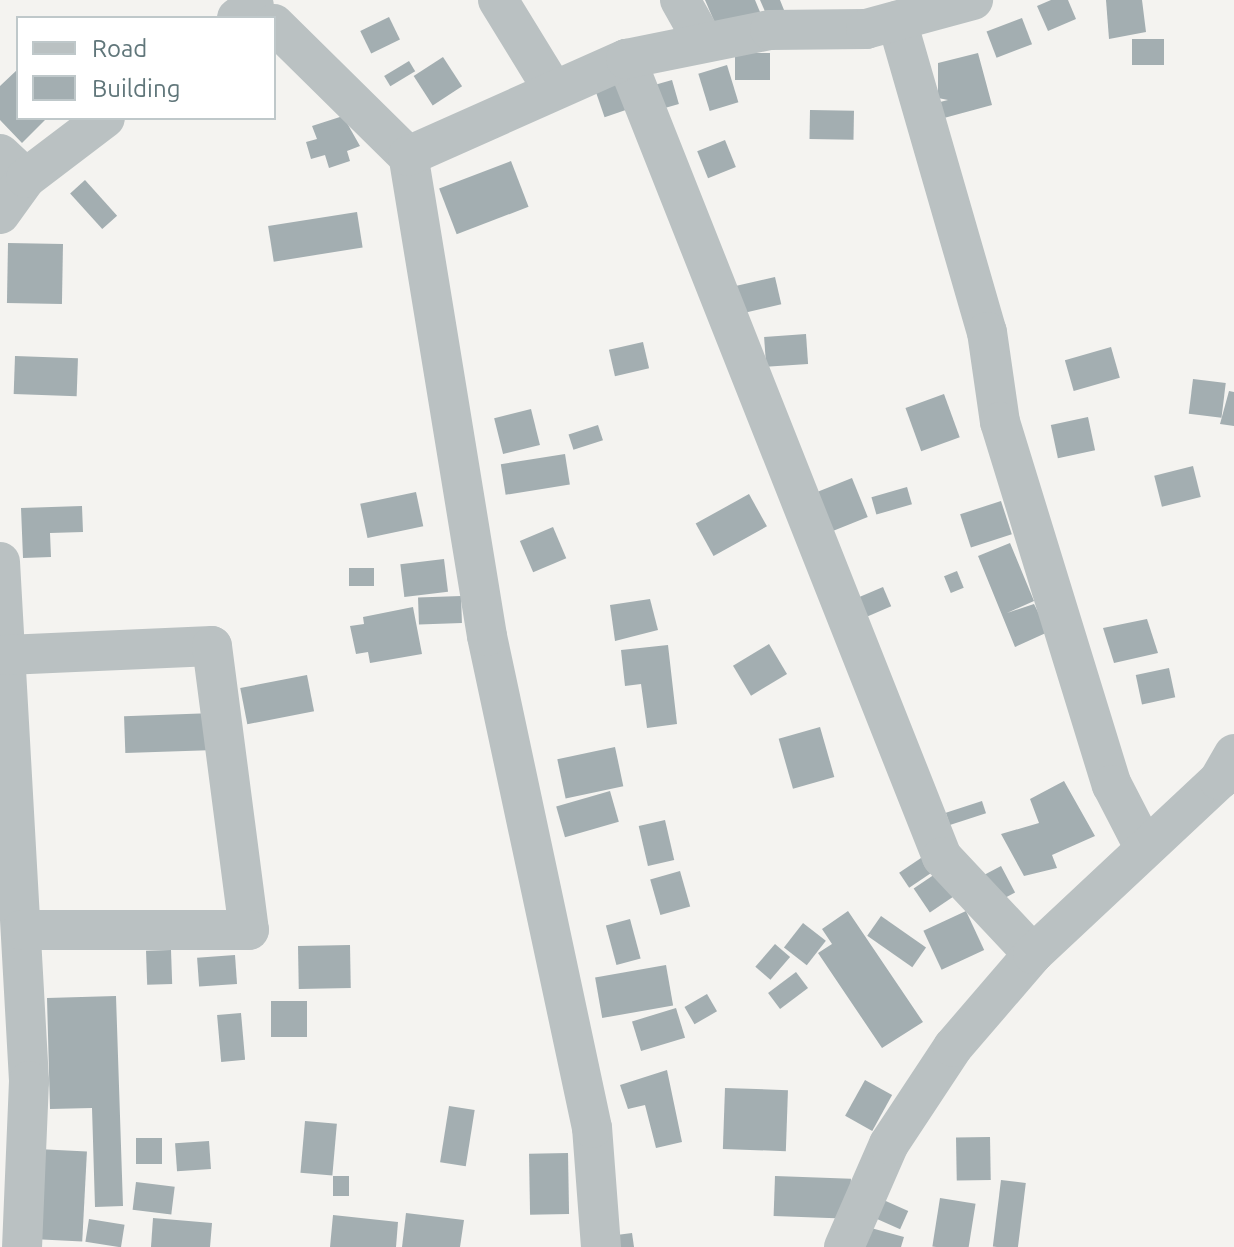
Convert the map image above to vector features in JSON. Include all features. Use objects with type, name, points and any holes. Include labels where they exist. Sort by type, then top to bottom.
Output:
[{"type":"street","points":[[498,0],[552,88]]},
{"type":"street","points":[[680,0],[702,39]]},
{"type":"street","points":[[408,156],[552,88],[626,59],[702,39],[897,21],[973,0]]},
{"type":"street","points":[[897,21],[987,332],[1000,422],[1112,785],[1144,847]]},
{"type":"street","points":[[276,31],[408,156],[487,636],[592,1128],[601,1247]]},
{"type":"street","points":[[626,59],[942,857],[1033,954]]},
{"type":"street","points":[[0,214],[13,166],[101,120]]},
{"type":"street","points":[[0,562],[29,1081],[22,1247]]},
{"type":"street","points":[[6,655],[212,646],[249,930],[22,930]]},
{"type":"street","points":[[844,1247],[889,1144],[953,1047],[1033,954],[1219,780],[1234,754]]},
{"type":"building","points":[[705,0],[755,0],[760,12],[718,30]]},
{"type":"building","points":[[760,0],[780,0],[784,10],[767,16]]},
{"type":"building","points":[[1051,0],[1068,0],[1076,19],[1048,31],[1037,6]]},
{"type":"building","points":[[1106,0],[1142,0],[1146,32],[1109,39]]},
{"type":"building","points":[[389,17],[400,39],[371,53],[360,31]]},
{"type":"building","points":[[1022,18],[1032,44],[997,58],[987,32]]},
{"type":"building","points":[[1132,39],[1164,39],[1164,65],[1132,65]]},
{"type":"building","points":[[735,53],[770,53],[770,80],[735,80]]},
{"type":"building","points":[[978,53],[992,105],[944,118],[940,102],[948,100],[938,98],[938,63]]},
{"type":"building","points":[[443,57],[462,86],[433,105],[414,76]]},
{"type":"building","points":[[409,61],[415,71],[390,86],[384,76]]},
{"type":"building","points":[[727,65],[738,102],[710,111],[698,74]]},
{"type":"building","points":[[16,71],[16,120],[45,120],[22,143],[0,120],[0,86]]},
{"type":"building","points":[[672,80],[679,104],[648,113],[641,89]]},
{"type":"building","points":[[621,82],[630,108],[605,117],[595,91]]},
{"type":"building","points":[[810,110],[854,111],[853,140],[809,139]]},
{"type":"building","points":[[343,116],[360,146],[347,151],[350,161],[329,168],[325,155],[311,159],[306,142],[317,139],[312,126]]},
{"type":"building","points":[[725,140],[736,167],[708,178],[697,151]]},
{"type":"building","points":[[511,161],[529,207],[457,234],[439,189]]},
{"type":"building","points":[[85,180],[117,216],[102,229],[70,193]]},
{"type":"building","points":[[357,212],[363,248],[274,262],[268,226]]},
{"type":"building","points":[[8,243],[63,244],[62,304],[7,303]]},
{"type":"building","points":[[775,277],[781,304],[737,314],[731,287]]},
{"type":"building","points":[[806,334],[808,364],[766,367],[764,337]]},
{"type":"building","points":[[643,342],[649,368],[615,376],[609,350]]},
{"type":"building","points":[[1111,347],[1120,378],[1074,391],[1065,360]]},
{"type":"building","points":[[15,356],[78,358],[77,396],[14,394]]},
{"type":"building","points":[[1193,379],[1226,383],[1221,418],[1189,414]]},
{"type":"building","points":[[1229,391],[1234,392],[1234,426],[1220,424]]},
{"type":"building","points":[[944,394],[960,437],[921,451],[905,408]]},
{"type":"building","points":[[531,409],[540,445],[503,454],[494,418]]},
{"type":"building","points":[[1088,417],[1095,450],[1058,458],[1051,425]]},
{"type":"building","points":[[598,425],[603,440],[573,450],[569,435]]},
{"type":"building","points":[[565,454],[570,485],[506,495],[501,464]]},
{"type":"building","points":[[1193,466],[1201,497],[1162,507],[1154,476]]},
{"type":"building","points":[[852,478],[868,517],[830,532],[814,493]]},
{"type":"building","points":[[907,487],[912,504],[876,515],[871,497]]},
{"type":"building","points":[[416,492],[423,526],[368,538],[360,504]]},
{"type":"building","points":[[749,494],[767,526],[714,556],[696,524]]},
{"type":"building","points":[[1001,501],[1012,534],[971,548],[960,514]]},
{"type":"building","points":[[82,506],[83,532],[50,533],[51,557],[23,558],[21,508]]},
{"type":"building","points":[[553,527],[566,558],[533,572],[520,541]]},
{"type":"building","points":[[1010,543],[1034,601],[1007,613],[1034,604],[1048,632],[1015,647],[978,556]]},
{"type":"building","points":[[444,559],[448,592],[404,597],[400,564]]},
{"type":"building","points":[[349,568],[374,568],[374,586],[349,586]]},
{"type":"building","points":[[957,571],[964,588],[951,593],[944,576]]},
{"type":"building","points":[[883,587],[891,606],[858,620],[850,601]]},
{"type":"building","points":[[461,596],[462,623],[419,624],[418,598]]},
{"type":"building","points":[[650,599],[658,630],[615,641],[610,605]]},
{"type":"building","points":[[413,607],[422,654],[370,663],[368,652],[356,654],[350,626],[364,624],[363,617]]},
{"type":"building","points":[[1147,619],[1158,653],[1114,663],[1103,628]]},
{"type":"building","points":[[769,644],[787,674],[751,696],[733,666]]},
{"type":"building","points":[[668,645],[677,724],[647,728],[641,684],[625,686],[621,650]]},
{"type":"building","points":[[1169,668],[1175,697],[1142,704],[1136,675]]},
{"type":"building","points":[[307,675],[314,711],[247,724],[240,688]]},
{"type":"building","points":[[214,713],[215,750],[125,753],[124,716]]},
{"type":"building","points":[[820,727],[834,777],[793,789],[779,739]]},
{"type":"building","points":[[615,747],[623,786],[566,798],[557,759]]},
{"type":"building","points":[[1064,781],[1095,836],[1052,855],[1057,868],[1024,876],[1001,834],[1039,823],[1030,799]]},
{"type":"building","points":[[610,791],[619,822],[565,837],[556,806]]},
{"type":"building","points":[[982,801],[986,813],[950,825],[946,813]]},
{"type":"building","points":[[665,820],[674,860],[648,866],[639,826]]},
{"type":"building","points":[[924,856],[934,871],[909,888],[899,873]]},
{"type":"building","points":[[1001,866],[1015,892],[989,907],[975,880]]},
{"type":"building","points":[[941,870],[957,894],[930,912],[914,888]]},
{"type":"building","points":[[680,871],[690,907],[660,915],[650,880]]},
{"type":"building","points":[[848,911],[923,1022],[882,1048],[818,953],[832,944],[822,929]]},
{"type":"building","points":[[966,911],[984,950],[942,970],[923,931]]},
{"type":"building","points":[[881,916],[926,948],[912,967],[867,936]]},
{"type":"building","points":[[630,919],[641,959],[616,965],[606,925]]},
{"type":"building","points":[[803,923],[826,941],[807,965],[784,947]]},
{"type":"building","points":[[775,944],[790,957],[770,980],[755,967]]},
{"type":"building","points":[[350,945],[351,988],[299,989],[298,946]]},
{"type":"building","points":[[171,950],[172,984],[147,985],[146,951]]},
{"type":"building","points":[[235,955],[237,984],[199,987],[197,958]]},
{"type":"building","points":[[666,965],[673,1005],[602,1018],[595,978]]},
{"type":"building","points":[[796,972],[808,988],[780,1009],[768,993]]},
{"type":"building","points":[[707,994],[717,1011],[694,1024],[684,1007]]},
{"type":"building","points":[[116,996],[123,1206],[95,1207],[92,1108],[50,1109],[47,998]]},
{"type":"building","points":[[271,1001],[307,1001],[307,1037],[271,1037]]},
{"type":"building","points":[[676,1008],[685,1038],[641,1051],[632,1021]]},
{"type":"building","points":[[241,1013],[245,1060],[221,1062],[217,1015]]},
{"type":"building","points":[[667,1070],[682,1142],[656,1148],[645,1105],[628,1109],[620,1085]]},
{"type":"building","points":[[865,1080],[892,1095],[872,1131],[845,1116]]},
{"type":"building","points":[[725,1088],[788,1090],[786,1151],[723,1149]]},
{"type":"building","points":[[449,1106],[475,1110],[466,1166],[440,1162]]},
{"type":"building","points":[[305,1121],[337,1124],[332,1176],[300,1173]]},
{"type":"building","points":[[990,1137],[991,1180],[957,1181],[956,1138]]},
{"type":"building","points":[[136,1138],[162,1138],[162,1164],[136,1164]]},
{"type":"building","points":[[209,1141],[211,1169],[177,1171],[175,1143]]},
{"type":"building","points":[[37,1149],[87,1152],[82,1241],[32,1239]]},
{"type":"building","points":[[568,1153],[569,1214],[530,1215],[529,1154]]},
{"type":"building","points":[[333,1176],[349,1176],[349,1196],[333,1196]]},
{"type":"building","points":[[775,1176],[851,1179],[850,1219],[774,1216]]},
{"type":"building","points":[[1001,1180],[1026,1183],[1018,1247],[993,1247]]},
{"type":"building","points":[[136,1182],[175,1187],[171,1215],[133,1210]]},
{"type":"building","points":[[879,1198],[908,1211],[900,1229],[871,1216]]},
{"type":"building","points":[[940,1198],[976,1204],[969,1247],[932,1246]]},
{"type":"building","points":[[406,1213],[464,1220],[460,1247],[402,1247]]},
{"type":"building","points":[[333,1215],[398,1222],[396,1247],[330,1247]]},
{"type":"building","points":[[153,1218],[212,1223],[210,1247],[151,1247]]},
{"type":"building","points":[[89,1219],[125,1225],[121,1247],[85,1242]]},
{"type":"building","points":[[871,1228],[904,1237],[901,1247],[865,1247]]},
{"type":"building","points":[[632,1233],[634,1247],[610,1247],[609,1236]]}]
